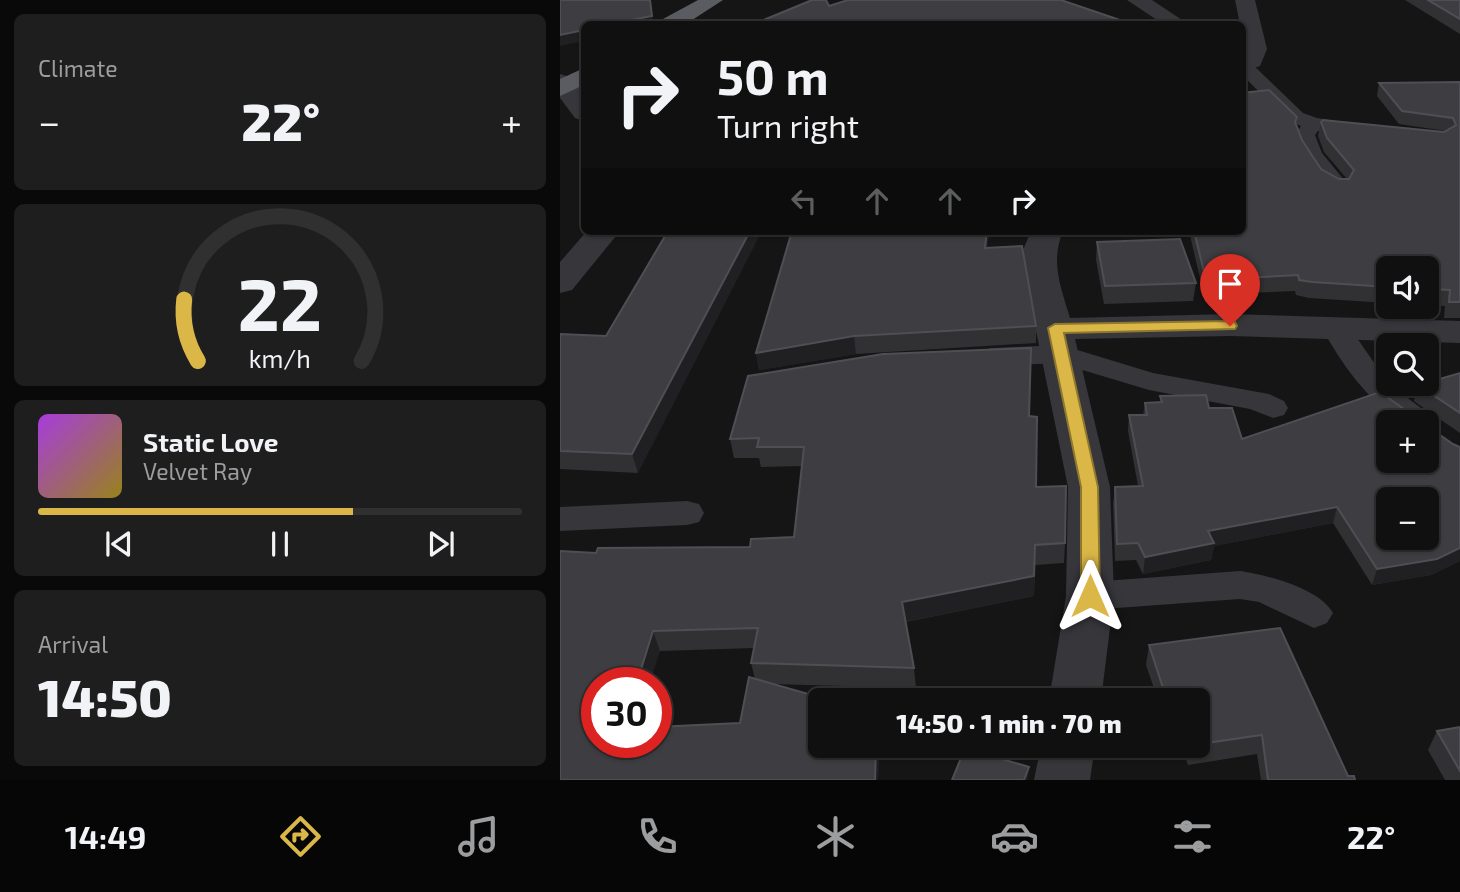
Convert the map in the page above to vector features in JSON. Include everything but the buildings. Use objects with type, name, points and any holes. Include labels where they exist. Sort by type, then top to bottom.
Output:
[{"type":"highway","points":[[676,21],[713,0]]},
{"type":"street","points":[[1137,0],[1172,21]]},
{"type":"street","points":[[1245,0],[1256,49],[1252,61],[1246,64]]},
{"type":"street","points":[[567,83],[581,108]]},
{"type":"street","points":[[560,283],[601,235]]},
{"type":"street","points":[[1045,235],[1039,250],[1043,282],[1090,487],[1090,596],[1076,688]]},
{"type":"street","points":[[1058,342],[1230,326],[1460,332]]},
{"type":"street","points":[[1062,780],[1066,758]]},
{"type":"lane","points":[[1246,68],[1296,117],[1313,124],[1384,132]]},
{"type":"lane","points":[[1313,124],[1305,135],[1312,155],[1338,186]]},
{"type":"lane","points":[[1336,328],[1349,353],[1367,377],[1406,410]]},
{"type":"lane","points":[[963,358],[1058,342],[1149,381],[1247,398],[1273,408]]},
{"type":"lane","points":[[560,519],[687,513]]},
{"type":"lane","points":[[1090,596],[1240,585],[1266,589],[1314,613]]},
{"type":"route","points":[[1090,596],[1090,487],[1055,328],[1230,326]]}]
